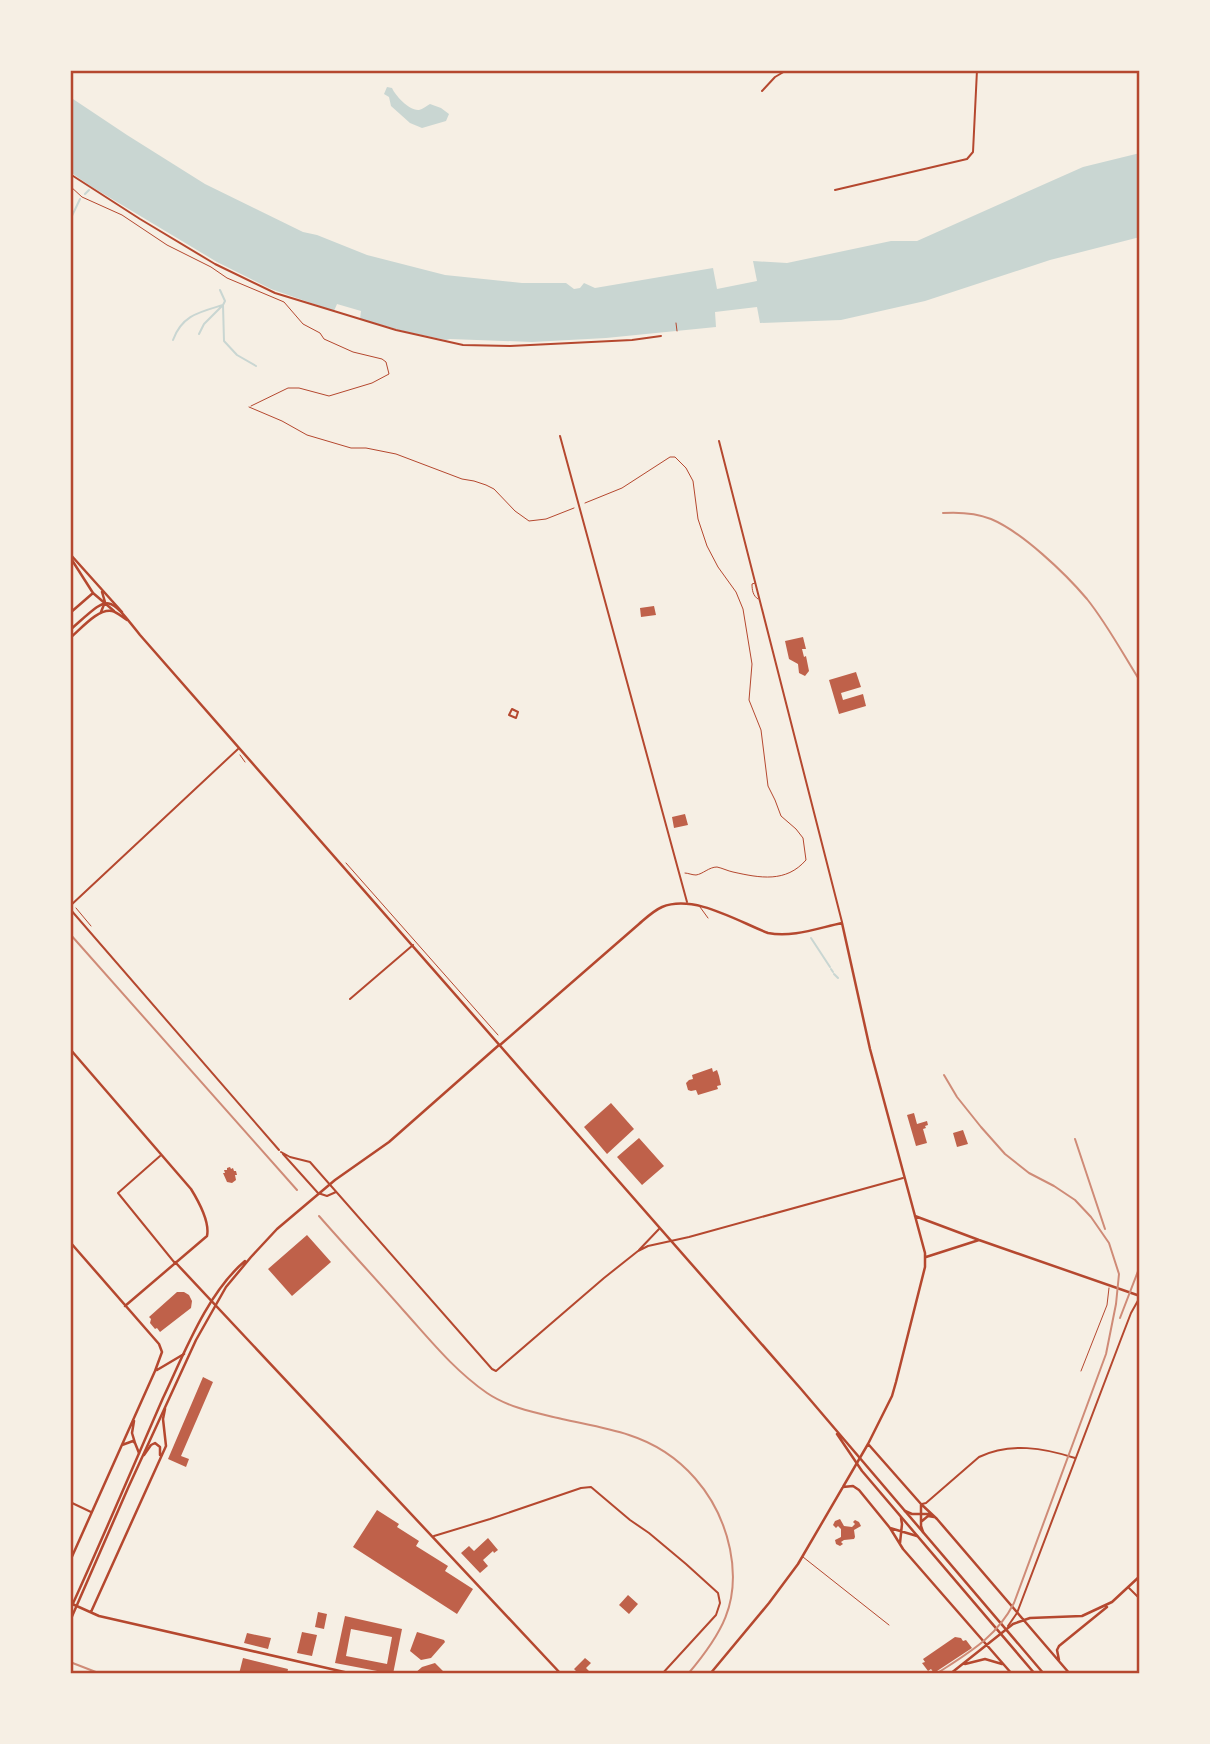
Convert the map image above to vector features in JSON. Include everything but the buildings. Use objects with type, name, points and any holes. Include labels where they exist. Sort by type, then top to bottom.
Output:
[{"type":"street","points":[[762,91],[775,77],[787,70]]},
{"type":"street","points":[[835,190],[967,159],[973,152],[977,70]]},
{"type":"street","points":[[70,174],[215,264],[263,287],[396,330],[463,345],[510,346],[661,336]]},
{"type":"street","points":[[560,436],[687,903]]},
{"type":"street","points":[[710,1674],[769,1603],[802,1557],[869,1444],[892,1396],[926,1257],[870,1049],[842,923],[719,441]]},
{"type":"street","points":[[70,556],[99,585],[827,1419],[1044,1674]]},
{"type":"street","points":[[70,556],[93,593],[129,622]]},
{"type":"street","points":[[70,639],[101,612],[105,602],[99,585]]},
{"type":"street","points":[[70,613],[93,593]]},
{"type":"street","points":[[95,608],[97,596]]},
{"type":"street","points":[[70,630],[105,602]]},
{"type":"street","points":[[105,602],[122,612]]},
{"type":"street","points":[[101,612],[115,612]]},
{"type":"street","points":[[239,748],[70,907],[318,1193],[327,1196],[337,1191]]},
{"type":"street","points":[[70,1620],[138,1453],[184,1354],[232,1274],[277,1229],[318,1193],[389,1142],[648,916],[666,906],[687,903],[699,905],[775,935],[842,923]]},
{"type":"street","points":[[350,999],[413,945]]},
{"type":"street","points":[[70,1049],[195,1197],[208,1231],[207,1236],[125,1306]]},
{"type":"street","points":[[281,1152],[310,1162],[496,1371],[638,1251],[660,1228]]},
{"type":"street","points":[[161,1155],[118,1193],[213,1304],[560,1674]]},
{"type":"street","points":[[638,1251],[655,1244],[905,1177]]},
{"type":"street","points":[[915,1216],[1140,1297],[1131,1313],[1017,1613],[1007,1629]]},
{"type":"street","points":[[926,1257],[979,1240]]},
{"type":"street","points":[[70,1242],[72,1248],[125,1306],[162,1352],[70,1561]]},
{"type":"street","points":[[70,1610],[85,1583],[213,1304]]},
{"type":"street","points":[[155,1371],[184,1354]]},
{"type":"street","points":[[91,1612],[166,1446],[163,1419],[167,1403]]},
{"type":"street","points":[[137,1411],[132,1429],[138,1453]]},
{"type":"street","points":[[827,1419],[857,1463],[1035,1674]]},
{"type":"street","points":[[122,1445],[130,1441],[135,1443]]},
{"type":"street","points":[[140,1460],[155,1443],[161,1448],[160,1458]]},
{"type":"street","points":[[869,1444],[1070,1674]]},
{"type":"street","points":[[921,1504],[926,1503],[987,1453],[1012,1448],[1037,1448],[1076,1458]]},
{"type":"street","points":[[433,1536],[580,1488],[591,1487],[597,1490],[718,1593],[720,1603],[716,1615],[662,1674]]},
{"type":"street","points":[[843,1487],[857,1488],[890,1528],[903,1549],[1012,1674]]},
{"type":"street","points":[[70,1502],[92,1512]]},
{"type":"street","points":[[921,1504],[924,1533]]},
{"type":"street","points":[[905,1511],[934,1516]]},
{"type":"street","points":[[900,1515],[900,1544]]},
{"type":"street","points":[[921,1524],[923,1519],[934,1516]]},
{"type":"street","points":[[890,1528],[919,1538]]},
{"type":"street","points":[[903,1549],[902,1539],[912,1534]]},
{"type":"street","points":[[1060,1663],[1057,1650],[1059,1646],[1140,1576]]},
{"type":"street","points":[[1129,1588],[1140,1599]]},
{"type":"street","points":[[950,1674],[1023,1619],[1082,1616],[1112,1602]]},
{"type":"street","points":[[70,1603],[91,1612],[164,1632],[353,1674]]},
{"type":"street","points":[[960,1667],[971,1661],[985,1659],[1005,1665]]},
{"type":"lane","points":[[699,905],[708,918]]},
{"type":"lane","points":[[1081,1371],[1107,1305],[1109,1286]]},
{"type":"lane","points":[[802,1557],[889,1625]]},
{"type":"path","points":[[70,186],[82,197],[122,215],[167,245],[211,267],[226,278],[284,303],[303,324],[320,333],[324,339],[353,352],[386,362],[389,374],[372,383],[329,396],[299,388],[288,388],[249,407],[307,435],[351,448],[396,454],[486,485],[529,521],[546,519],[622,488],[670,457],[674,457],[686,468],[693,481],[697,514],[706,546],[736,592],[743,608],[752,664],[749,700],[761,730],[768,786],[781,817],[803,838],[806,860],[792,873],[784,875],[753,877],[716,867],[696,874],[679,873]]},
{"type":"path","points":[[676,323],[677,331]]},
{"type":"path","points":[[240,757],[246,763]]},
{"type":"path","points":[[381,901],[500,1036]]},
{"type":"path","points":[[74,907],[92,926]]},
{"type":"shaded area","points":[[387,87],[392,88],[403,102],[415,110],[430,104],[441,108],[449,114],[446,121],[422,128],[410,123],[391,106],[389,97],[384,94]]},
{"type":"shaded area","points":[[70,97],[205,184],[303,232],[367,255],[445,275],[522,283],[566,283],[574,289],[580,288],[584,283],[595,288],[713,268],[717,289],[757,281],[753,261],[787,263],[891,241],[917,241],[1083,167],[1140,153],[1140,237],[1050,260],[925,301],[841,320],[760,323],[757,307],[715,312],[716,327],[532,342],[446,340],[360,319],[361,311],[337,304],[334,311],[271,289],[217,262],[92,187],[70,172]]},
{"type":"waterway","points":[[85,194],[89,190]]},
{"type":"waterway","points":[[70,220],[80,199]]},
{"type":"waterway","points":[[199,334],[204,324],[225,301],[220,290]]},
{"type":"waterway","points":[[173,340],[187,320],[223,305],[224,341],[237,355],[256,366]]},
{"type":"waterway","points":[[811,938],[830,967]]},
{"type":"waterway","points":[[834,974],[838,978]]},
{"type":"railway","points":[[943,513],[967,513],[991,519],[1016,533],[1042,554],[1087,599],[1140,681]]},
{"type":"railway","points":[[70,934],[297,1190]]},
{"type":"railway","points":[[936,1674],[990,1635],[1014,1603],[1106,1354],[1119,1274],[1109,1243],[1091,1217],[1075,1200],[1029,1173],[1005,1154],[957,1097],[944,1075]]},
{"type":"railway","points":[[1075,1139],[1105,1229]]},
{"type":"railway","points":[[319,1216],[443,1355],[487,1393],[504,1403],[523,1409],[629,1435],[666,1453],[695,1478],[717,1511],[725,1530],[733,1568],[733,1586],[726,1617],[719,1632],[688,1674]]},
{"type":"railway","points":[[1120,1318],[1140,1266]]},
{"type":"railway","points":[[70,1662],[101,1674]]}]
